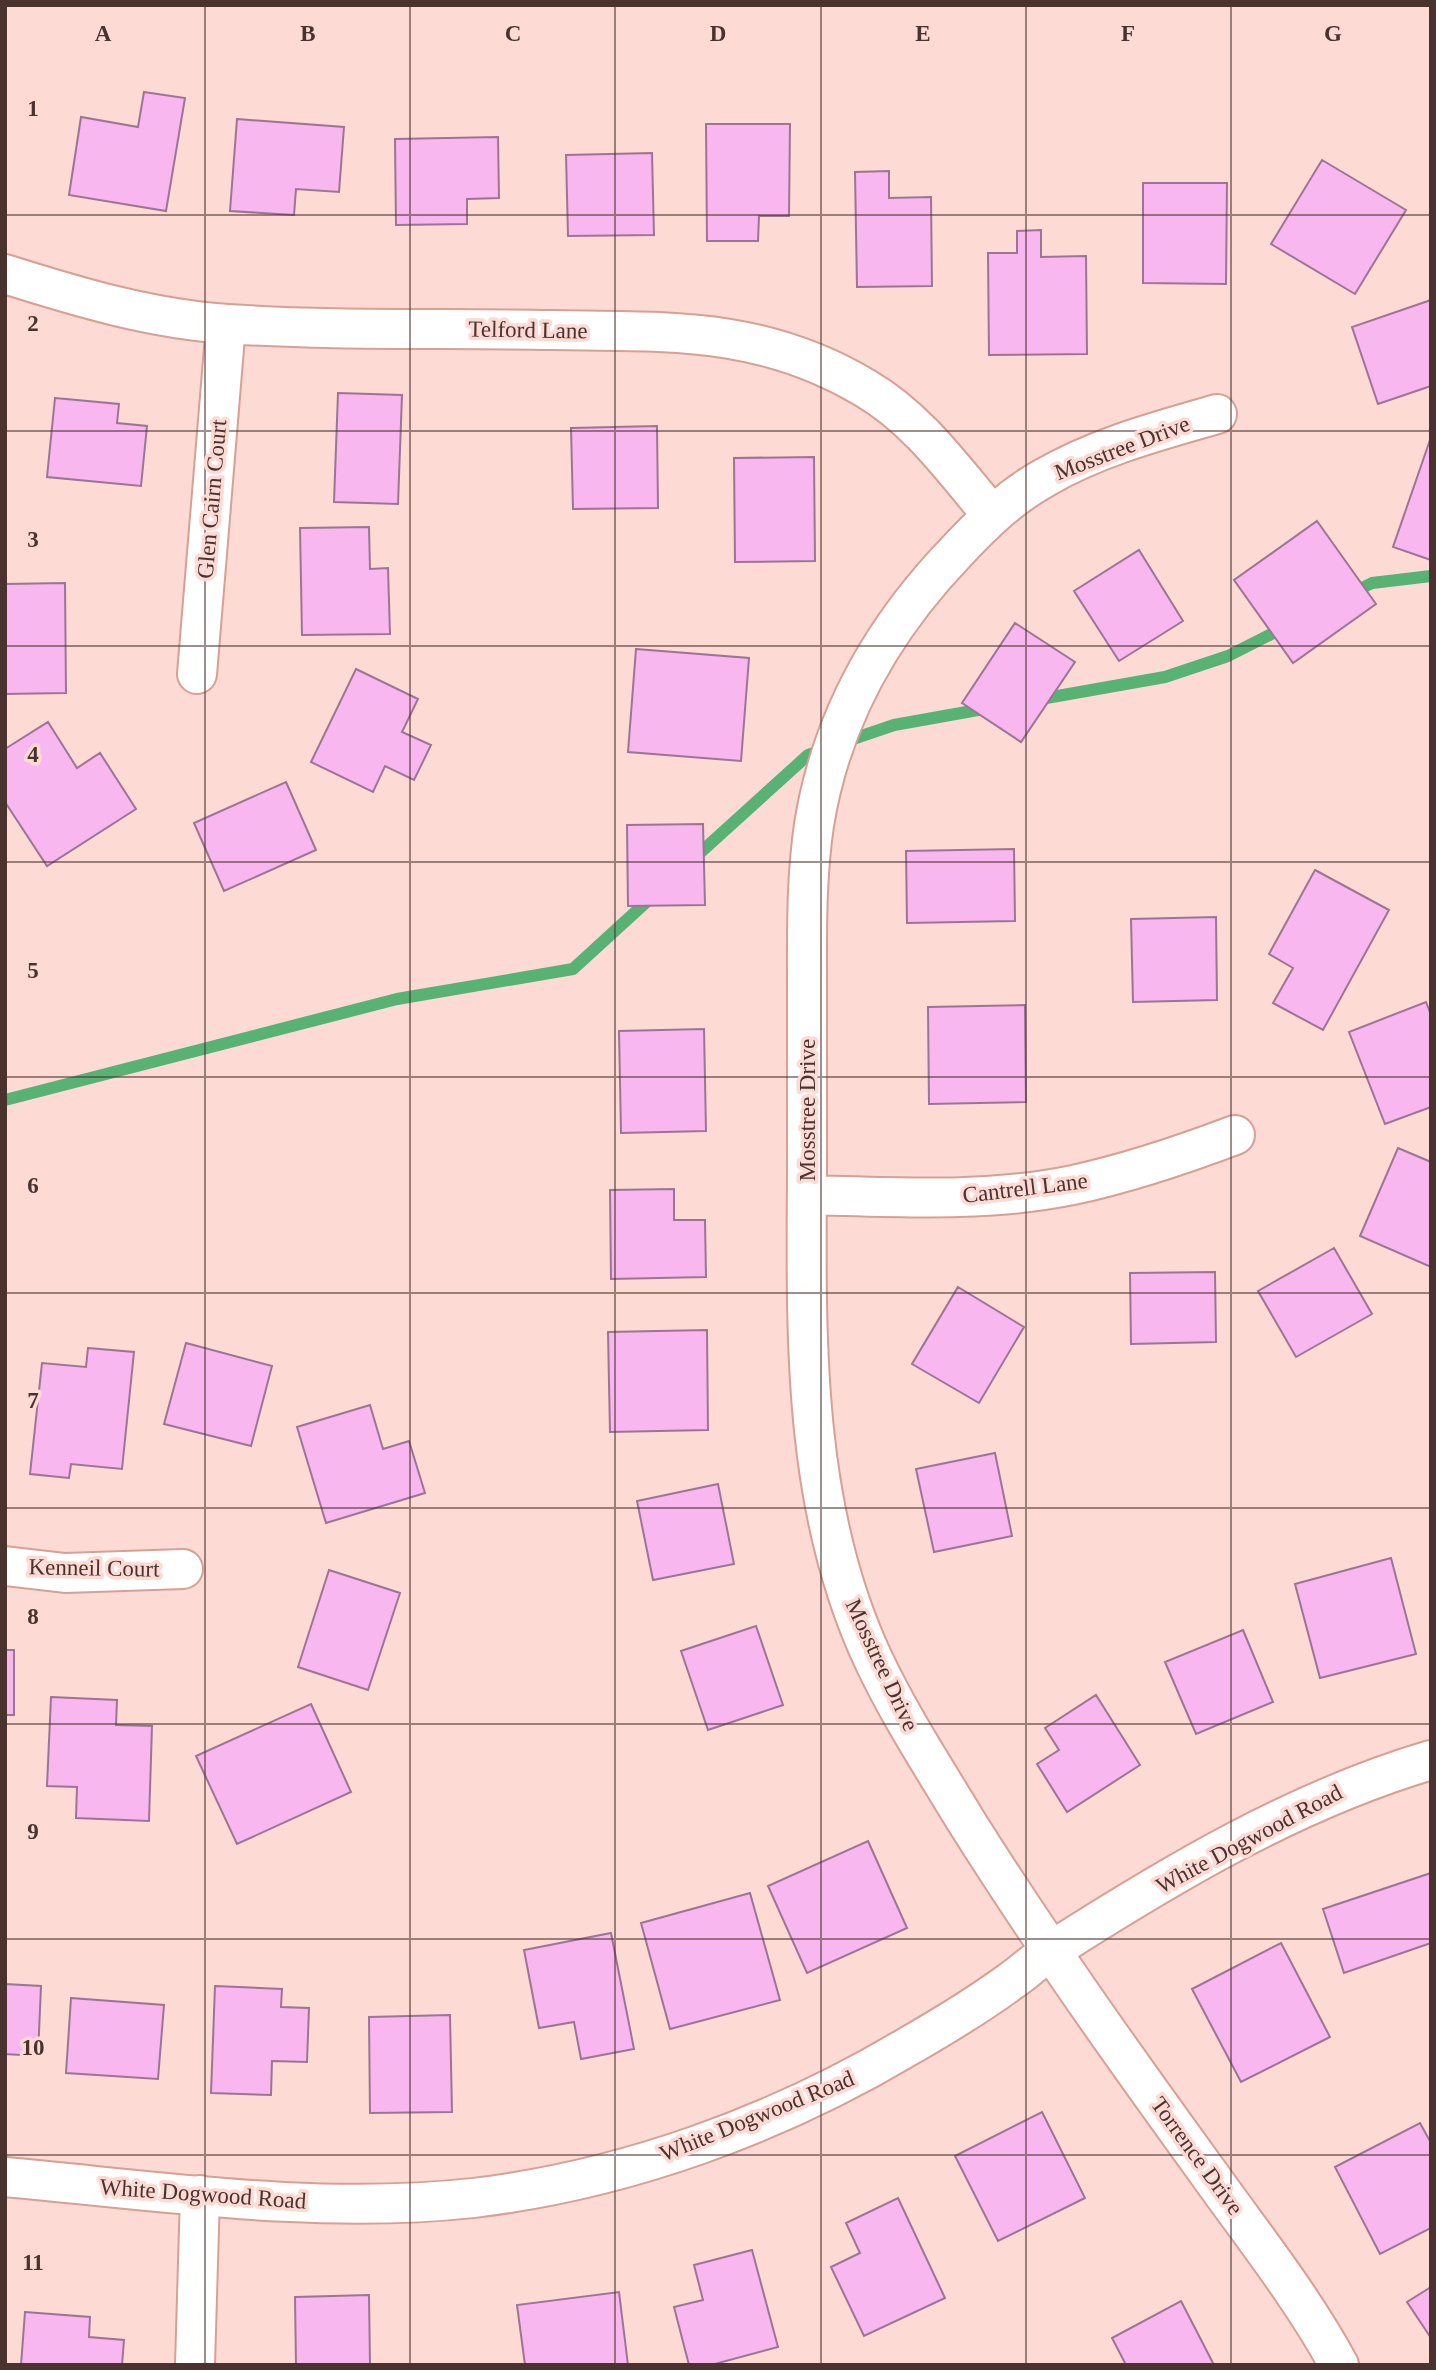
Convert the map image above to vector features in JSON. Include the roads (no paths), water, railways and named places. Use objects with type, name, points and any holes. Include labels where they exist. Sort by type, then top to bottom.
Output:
[{"type":"street","name":"Telford Lane","points":[[5,274],[103,304],[226,324],[654,330],[747,341],[827,368],[891,404],[920,429],[992,515]]},
{"type":"street","name":"Glen Cairn Court","points":[[197,674],[226,324]]},
{"type":"street","name":"Mosstree Drive","points":[[1049,1951],[914,1736],[873,1658],[847,1591],[827,1518],[814,1442],[807,1195],[807,897],[815,823],[826,774],[857,687],[885,638],[934,575],[992,515],[1043,478],[1097,453],[1217,414]]},
{"type":"street","name":"Cantrell Lane","points":[[807,1195],[995,1196],[1071,1186],[1162,1163],[1236,1135]]},
{"type":"street","name":"Kenneil Court","points":[[5,1566],[65,1573],[183,1569]]},
{"type":"street","name":"White Dogwood Road","points":[[5,2177],[307,2203],[387,2203],[473,2198],[551,2185],[621,2169],[683,2150],[831,2089],[918,2040],[1011,1981],[1049,1951],[1185,1869],[1296,1810],[1366,1779],[1431,1760]]},
{"type":"street","name":"Torrence Drive","points":[[1049,1951],[1289,2282],[1339,2365]]},
{"type":"street","points":[[195,2365],[200,2195]]},
{"type":"waterway","points":[[1350,594],[1372,583],[1431,576]]},
{"type":"waterway","points":[[1035,700],[1165,677],[1228,656],[1287,626]]},
{"type":"waterway","points":[[844,742],[894,725],[989,708]]},
{"type":"waterway","points":[[691,861],[808,755],[826,748]]},
{"type":"waterway","points":[[5,1100],[397,999],[573,969],[654,895]]}]
